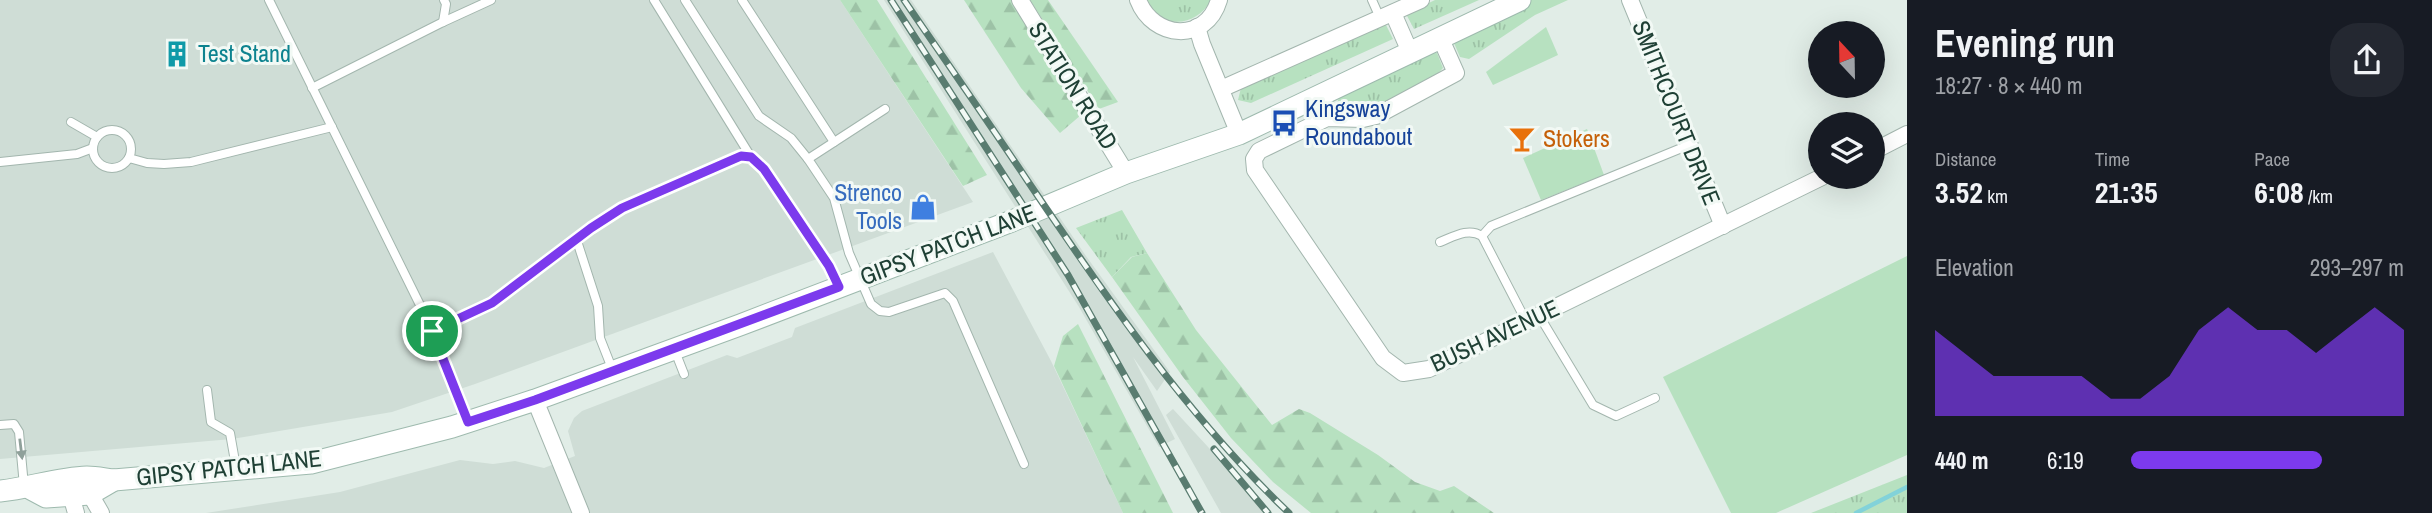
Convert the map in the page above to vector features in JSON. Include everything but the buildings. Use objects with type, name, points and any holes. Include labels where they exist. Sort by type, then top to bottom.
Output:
[{"type":"main road","name":"GIPSY PATCH LANE","points":[[77,492],[114,480],[311,463],[468,422],[535,400],[1012,221],[1126,173],[1239,134],[1520,0]]},
{"type":"main road","points":[[0,491],[27,488],[46,497],[77,492]]},
{"type":"street","name":"STATION ROAD","points":[[1020,0],[1126,173]]},
{"type":"street","points":[[1138,0],[1150,21],[1173,31],[1197,27],[1209,19],[1219,0]]},
{"type":"street","points":[[1221,89],[1421,0]]},
{"type":"street","name":"SMITHCOURT DRIVE","points":[[1630,0],[1723,226]]},
{"type":"street","points":[[1387,16],[1410,52]]},
{"type":"street","points":[[1197,27],[1239,134]]},
{"type":"street","name":"BUSH AVENUE","points":[[1440,37],[1456,73],[1376,116],[1363,119],[1327,118],[1259,151],[1254,159],[1255,170],[1383,358],[1403,373],[1429,369],[1534,320],[1808,184]]},
{"type":"street","points":[[1885,146],[1907,135]]},
{"type":"street","points":[[535,400],[581,513]]},
{"type":"street","points":[[77,492],[101,513]]},
{"type":"lane","points":[[269,0],[432,331],[468,422]]},
{"type":"lane","points":[[443,22],[446,4],[444,0]]},
{"type":"lane","points":[[313,88],[491,0]]},
{"type":"lane","points":[[654,0],[751,157],[764,169],[829,266],[839,287]]},
{"type":"lane","points":[[685,0],[760,116],[791,138],[834,198],[849,253],[871,304],[880,311],[889,312],[945,293],[953,301],[1024,464]]},
{"type":"lane","points":[[742,0],[834,142]]},
{"type":"lane","points":[[1372,0],[1387,16]]},
{"type":"lane","points":[[808,159],[885,109]]},
{"type":"lane","points":[[71,122],[97,137]]},
{"type":"lane","points":[[129,158],[147,163],[191,162],[332,127]]},
{"type":"lane","points":[[108,130],[120,132],[129,140],[131,152],[120,167],[107,167],[97,160],[93,148],[97,137],[108,130]]},
{"type":"lane","points":[[1482,236],[1491,226],[1689,145]]},
{"type":"lane","points":[[0,162],[77,154],[93,148]]},
{"type":"lane","points":[[432,331],[492,303],[578,241],[591,228],[622,208],[741,156],[751,157]]},
{"type":"lane","points":[[1440,243],[1470,232],[1482,236],[1534,320],[1593,405],[1616,416],[1655,398]]},
{"type":"lane","points":[[578,241],[598,306],[600,338],[613,371]]},
{"type":"lane","points":[[674,348],[684,374]]},
{"type":"lane","points":[[207,390],[211,422],[230,433],[236,470]]},
{"type":"lane","points":[[0,425],[14,424],[19,432],[27,488]]},
{"type":"shaded area","points":[[0,0],[840,0],[973,202],[392,412],[232,439],[0,459]]},
{"type":"shaded area","points":[[884,0],[911,0],[1086,256],[1170,372],[1157,391],[1133,357],[1175,439],[1159,447],[1079,307]]},
{"type":"shaded area","points":[[993,252],[1051,361],[1123,513],[206,513],[340,492],[460,460],[493,464],[515,461],[544,468],[575,456],[568,431],[574,418],[582,411],[727,355],[737,358],[792,337],[795,328]]},
{"type":"shaded area","points":[[1173,409],[1271,513],[1221,513],[1166,415]]},
{"type":"green space","points":[[840,0],[877,0],[987,175],[963,186]]},
{"type":"green space","points":[[964,0],[1012,0],[1081,115],[1060,133],[1021,88]]},
{"type":"green space","points":[[1030,0],[1048,0],[1118,102],[1099,109]]},
{"type":"green space","points":[[1147,0],[1211,0],[1197,16],[1179,22],[1161,17]]},
{"type":"green space","points":[[1435,0],[1479,0],[1414,29],[1406,14]]},
{"type":"green space","points":[[1531,0],[1568,0],[1535,15],[1469,59],[1460,57],[1454,43],[1466,30]]},
{"type":"green space","points":[[1385,23],[1393,39],[1251,103],[1238,100],[1241,88]]},
{"type":"green space","points":[[1546,27],[1558,55],[1493,85],[1486,72]]},
{"type":"green space","points":[[1437,53],[1443,68],[1432,80],[1369,109],[1332,110],[1340,97],[1426,54]]},
{"type":"green space","points":[[1587,129],[1604,175],[1541,200],[1523,158]]},
{"type":"green space","points":[[1122,210],[1147,253],[1131,257],[1112,277],[1076,228]]},
{"type":"green space","points":[[1147,253],[1196,330],[1272,425],[1299,409],[1310,413],[1378,455],[1415,482],[1440,491],[1454,486],[1494,513],[1311,513],[1273,482],[1231,438],[1183,377],[1112,277],[1132,257]]},
{"type":"green space","points":[[1907,256],[1907,455],[1776,513],[1731,513],[1663,377]]},
{"type":"green space","points":[[1078,324],[1173,513],[1123,513],[1054,366],[1063,336]]},
{"type":"green space","points":[[1907,475],[1907,513],[1811,513]]},
{"type":"waterway","points":[[1856,513],[1907,487]]},
{"type":"railway","points":[[891,0],[1068,275],[1202,513]]},
{"type":"railway","points":[[904,0],[1149,354],[1216,436],[1289,513]]},
{"type":"railway","points":[[1214,449],[1268,513]]},
{"type":"place","name":"Test Stand","points":[[177,54]]},
{"type":"place","name":"Kingsway Roundabout","points":[[1284,123]]},
{"type":"place","name":"Stokers","points":[[1522,139]]},
{"type":"place","name":"Strenco Tools","points":[[923,207]]},
{"type":"route","points":[[741,156],[751,157],[764,169],[829,266],[839,287],[535,400],[468,422],[432,331],[492,303],[578,241],[591,228],[622,208],[741,156]]}]
